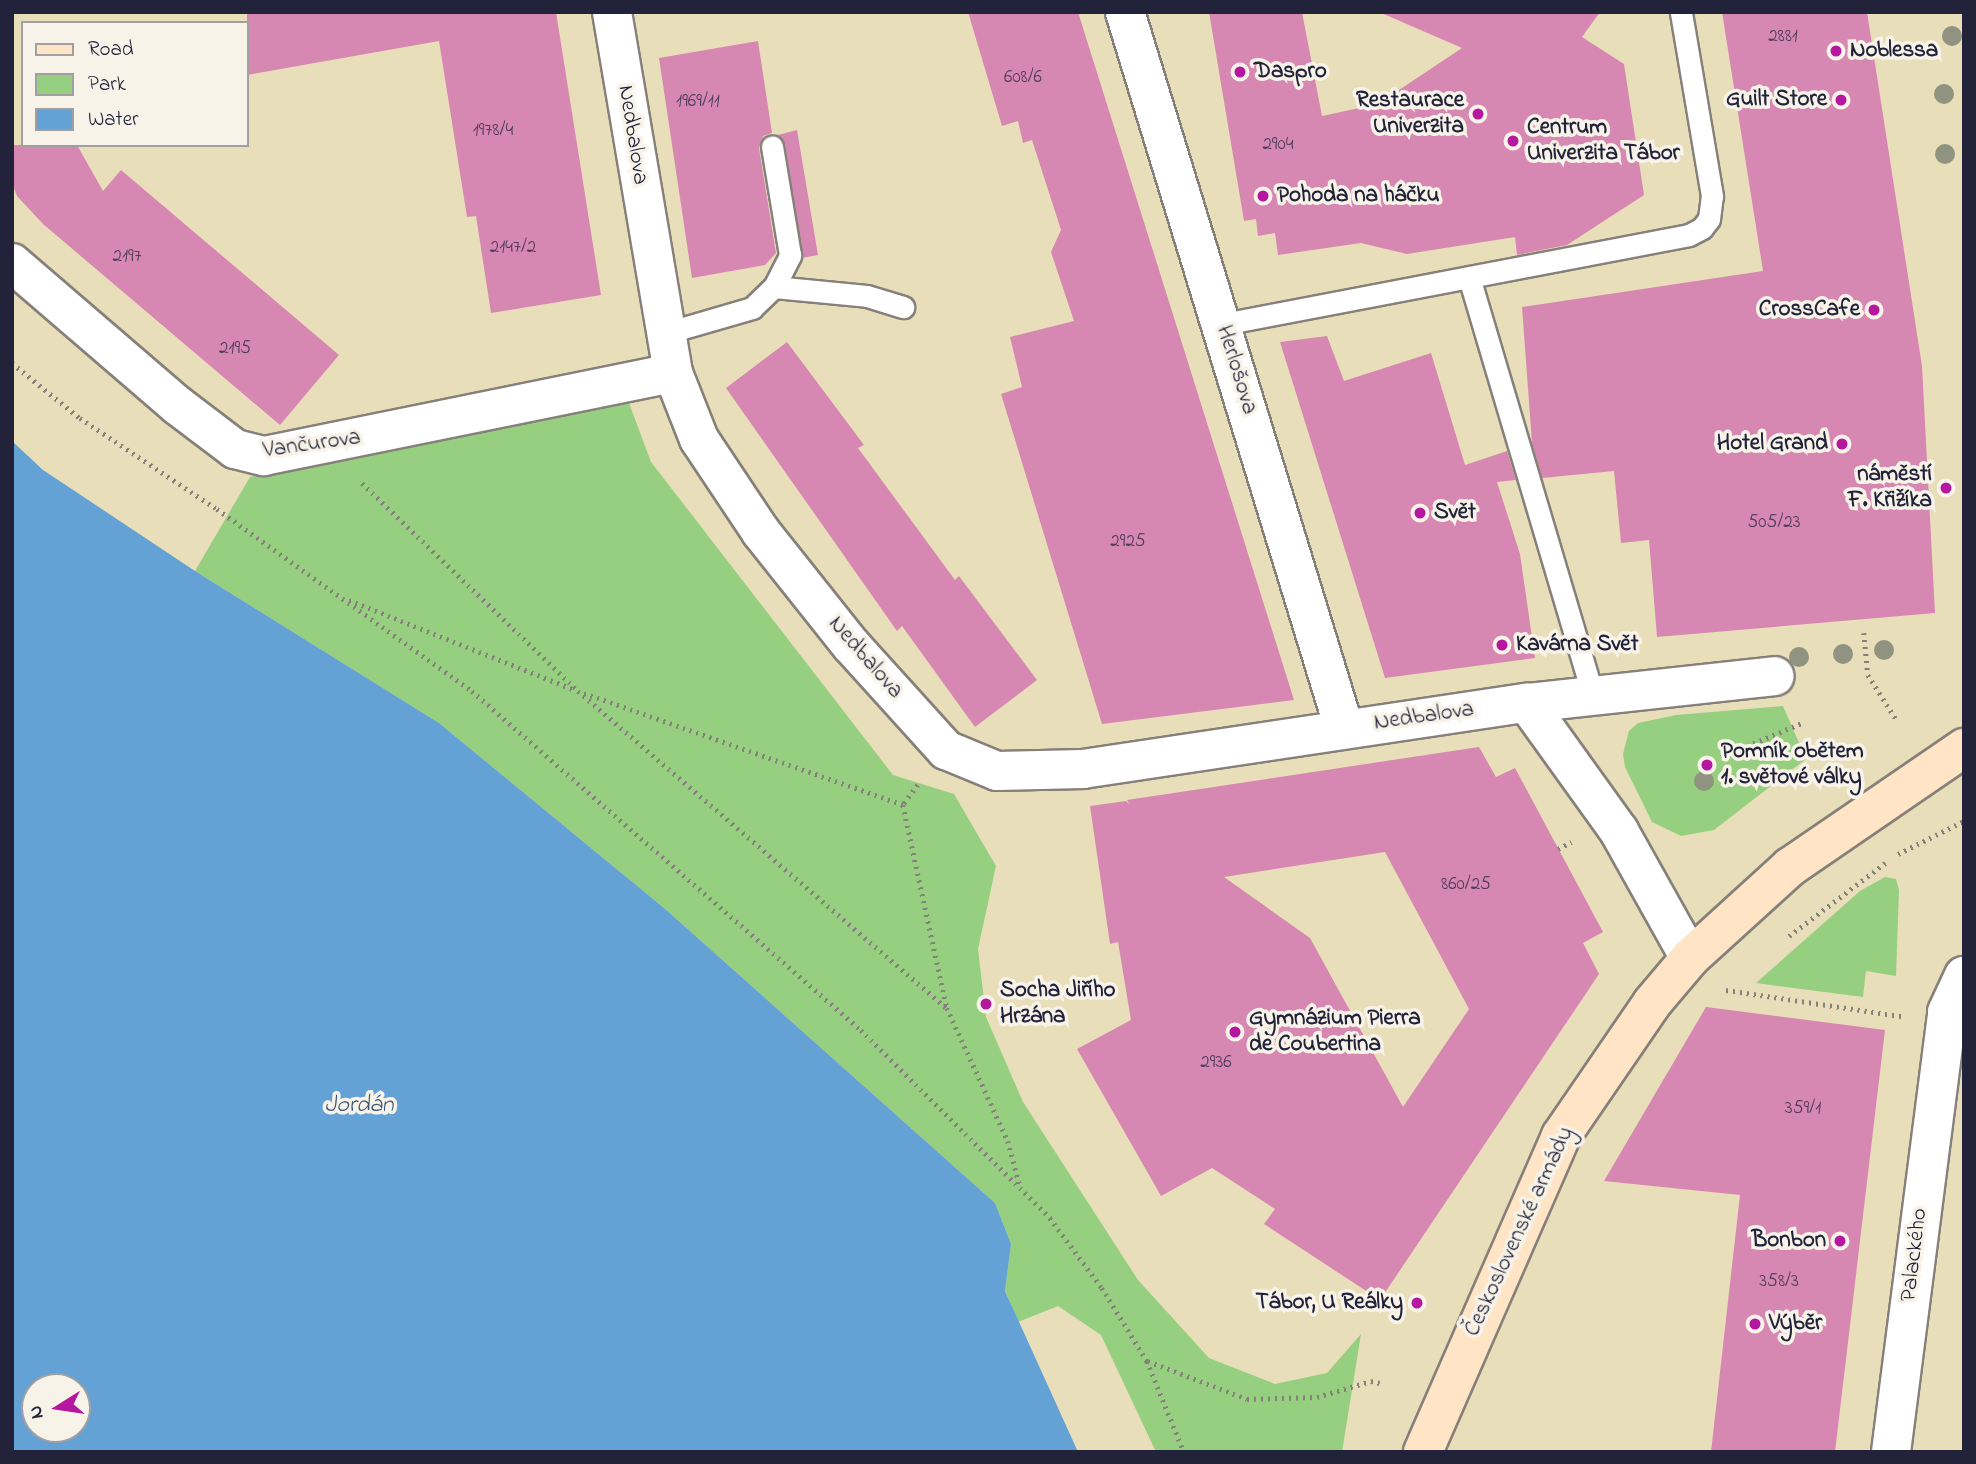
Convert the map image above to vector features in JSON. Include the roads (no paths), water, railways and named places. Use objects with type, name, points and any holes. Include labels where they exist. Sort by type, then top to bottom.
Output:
[{"type":"main road","points":[[1690,958],[1790,867],[1947,773],[1964,748]]},
{"type":"main road","name":"Československé armády","points":[[1423,1452],[1561,1136],[1652,1003],[1690,958]]},
{"type":"street","name":"Nedbalova","points":[[612,12],[673,373],[699,439],[761,532],[851,645],[946,750],[997,771],[1083,769],[1344,728],[1527,703]]},
{"type":"street","name":"Herlošova","points":[[1125,12],[1223,324],[1344,728]]},
{"type":"street","name":"Vančurova","points":[[12,263],[177,405],[235,449],[264,456],[323,447],[673,373]]},
{"type":"street","points":[[1690,958],[1619,831],[1527,703],[1775,676]]},
{"type":"street","name":"Palackého","points":[[1891,1452],[1947,1012],[1964,976]]},
{"type":"lane","points":[[1223,324],[1689,234],[1709,219],[1712,196],[1681,12]]},
{"type":"lane","points":[[666,332],[752,308],[774,287],[790,255],[772,146]]},
{"type":"lane","points":[[1469,277],[1593,695]]},
{"type":"lane","points":[[774,287],[867,296],[903,307]]},
{"type":"water","name":"Jordán","points":[[12,441],[43,470],[195,571],[439,723],[664,908],[995,1203],[1011,1244],[1005,1291],[1078,1452],[12,1452]]},
{"type":"place","name":"Noblessa","points":[[1836,51]]},
{"type":"place","name":"Daspro","points":[[1240,72]]},
{"type":"place","name":"Guilt Store","points":[[1841,100]]},
{"type":"place","name":"Restaurace Univerzita","points":[[1478,114]]},
{"type":"place","name":"Centrum Univerzita Tábor","points":[[1513,141]]},
{"type":"place","name":"Pohoda na háčku","points":[[1263,196]]},
{"type":"place","name":"CrossCafe","points":[[1874,310]]},
{"type":"place","name":"Hotel Grand","points":[[1842,444]]},
{"type":"place","name":"náměstí F. Křižíka","points":[[1946,488]]},
{"type":"place","name":"Svět","points":[[1420,513]]},
{"type":"place","name":"Kavárna Svět","points":[[1502,645]]},
{"type":"place","name":"Pomník obětem 1. světové války","points":[[1707,765]]},
{"type":"place","name":"Socha Jiřího Hrzána","points":[[986,1004]]},
{"type":"place","name":"Gymnázium Pierra de Coubertina","points":[[1235,1032]]},
{"type":"place","name":"Bonbon","points":[[1840,1241]]},
{"type":"place","name":"Tábor, U Reálky","points":[[1417,1303]]},
{"type":"place","name":"Výběr","points":[[1755,1324]]}]
